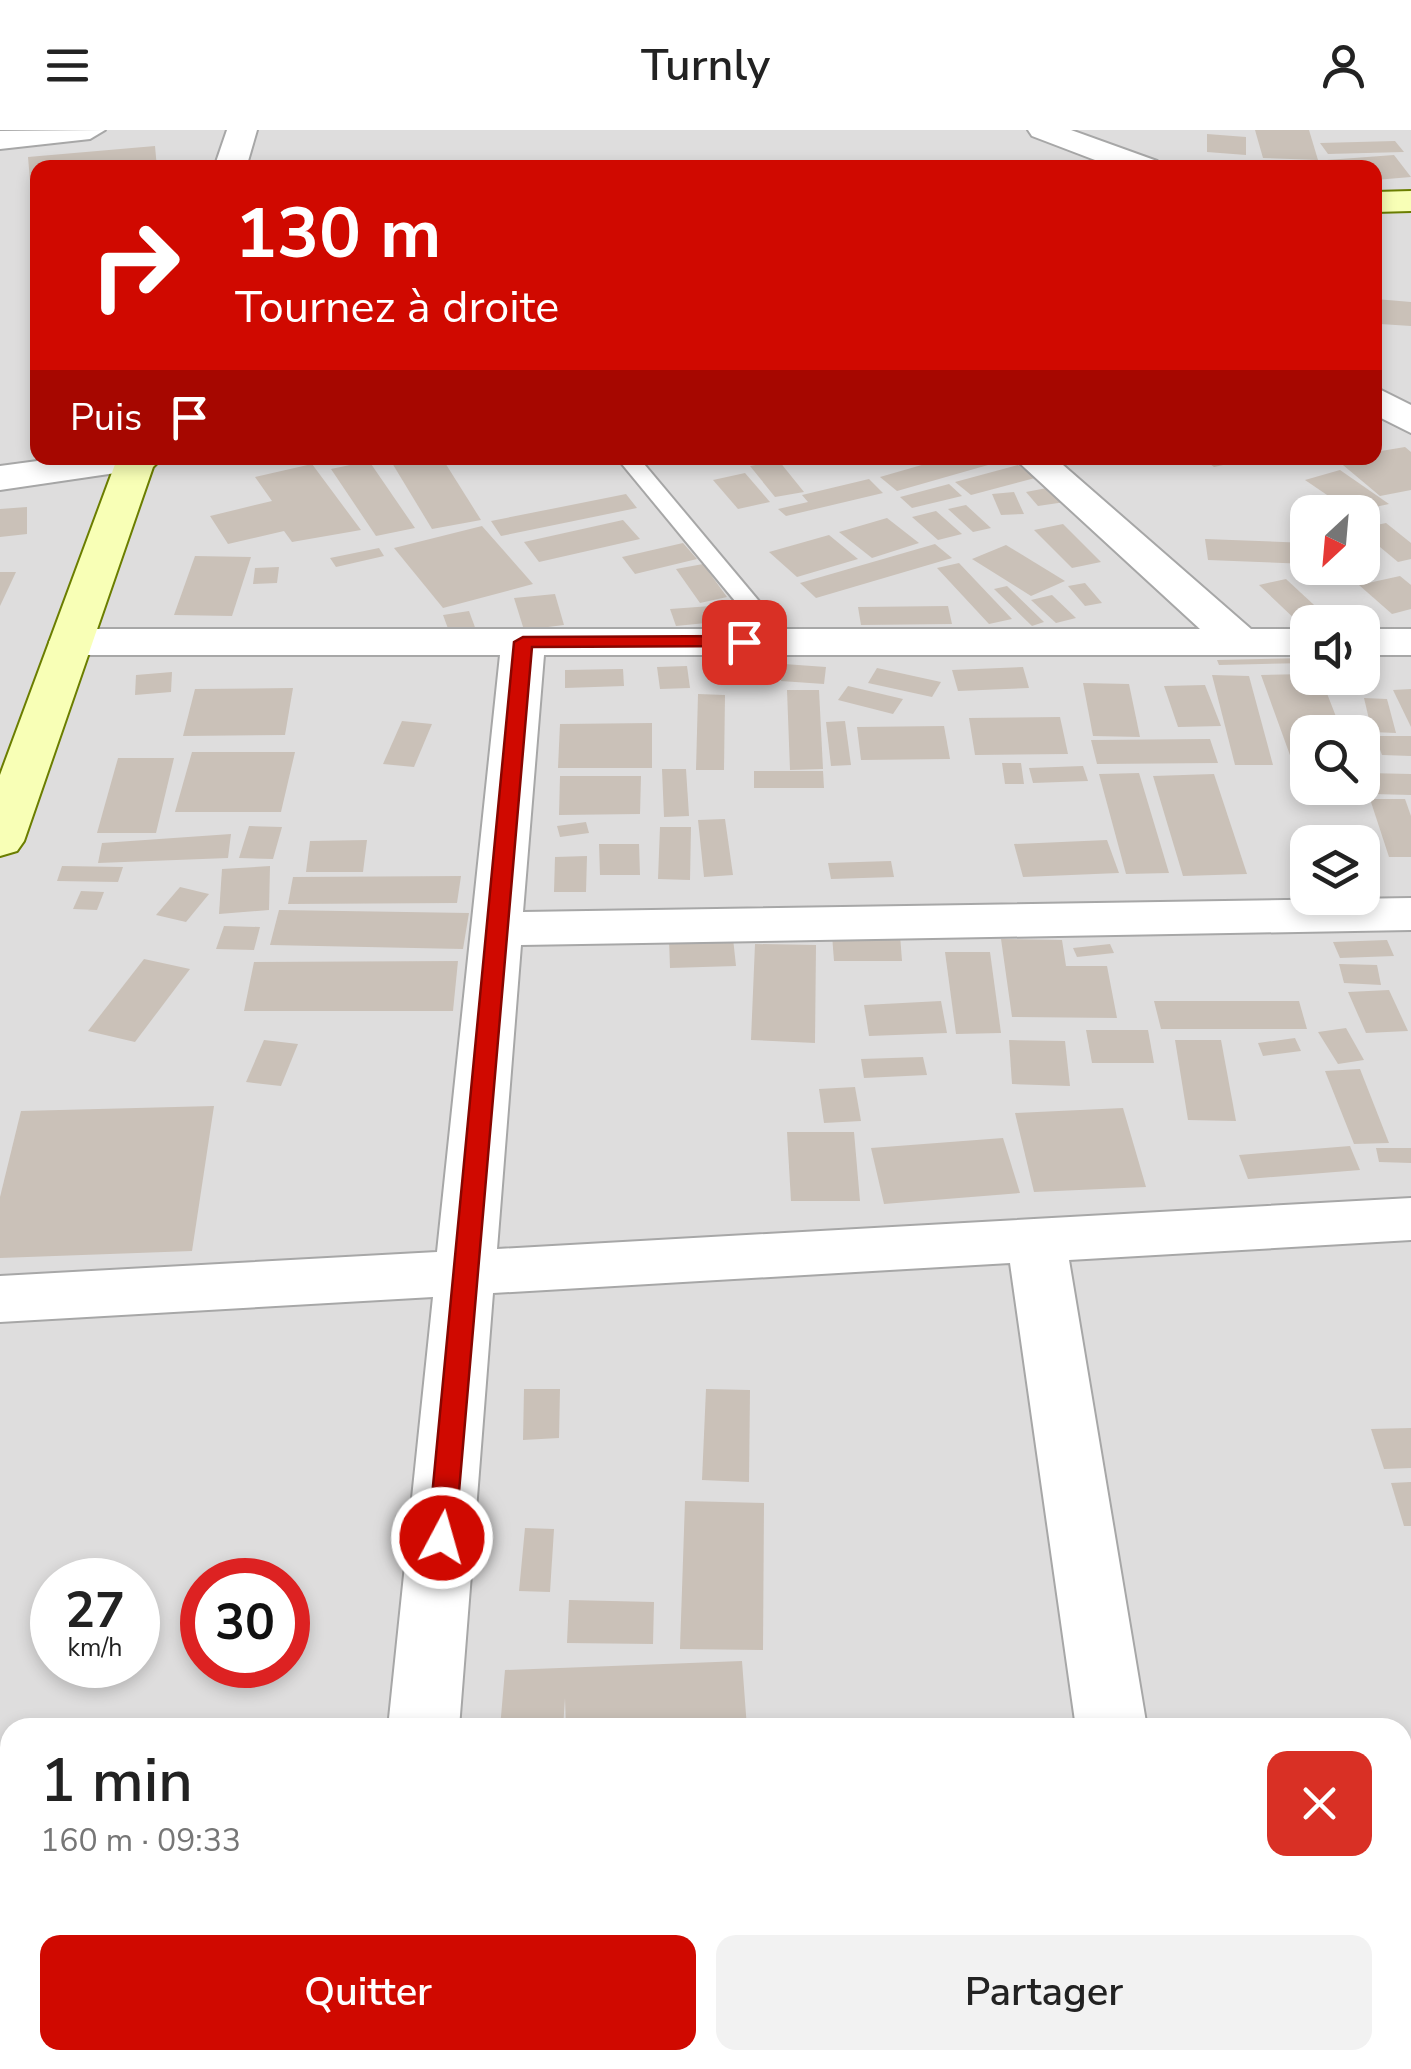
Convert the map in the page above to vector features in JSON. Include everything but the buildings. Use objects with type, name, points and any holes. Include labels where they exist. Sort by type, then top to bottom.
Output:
[{"type":"street","points":[[0,140],[90,130]]},
{"type":"street","points":[[233,160],[242,130]]},
{"type":"street","points":[[1043,130],[1124,160]]},
{"type":"street","points":[[1382,202],[1411,201]]},
{"type":"street","points":[[1382,396],[1411,396]]},
{"type":"street","points":[[1382,401],[1411,422]]},
{"type":"street","points":[[0,478],[90,465]]},
{"type":"street","points":[[0,840],[136,465]]},
{"type":"street","points":[[1042,465],[1240,642]]},
{"type":"street","points":[[71,642],[1290,642]]},
{"type":"street","points":[[424,1718],[523,642]]},
{"type":"street","points":[[1380,642],[1411,642]]},
{"type":"street","points":[[498,929],[1411,914]]},
{"type":"street","points":[[0,1299],[1411,1218]]},
{"type":"street","points":[[1036,1240],[1110,1718]]},
{"type":"lane","points":[[634,465],[781,642]]},
{"type":"shaded area","points":[[0,130],[1411,130],[1411,1718],[0,1718]]},
{"type":"route","points":[[442,1538],[523,642],[744,642]]}]
